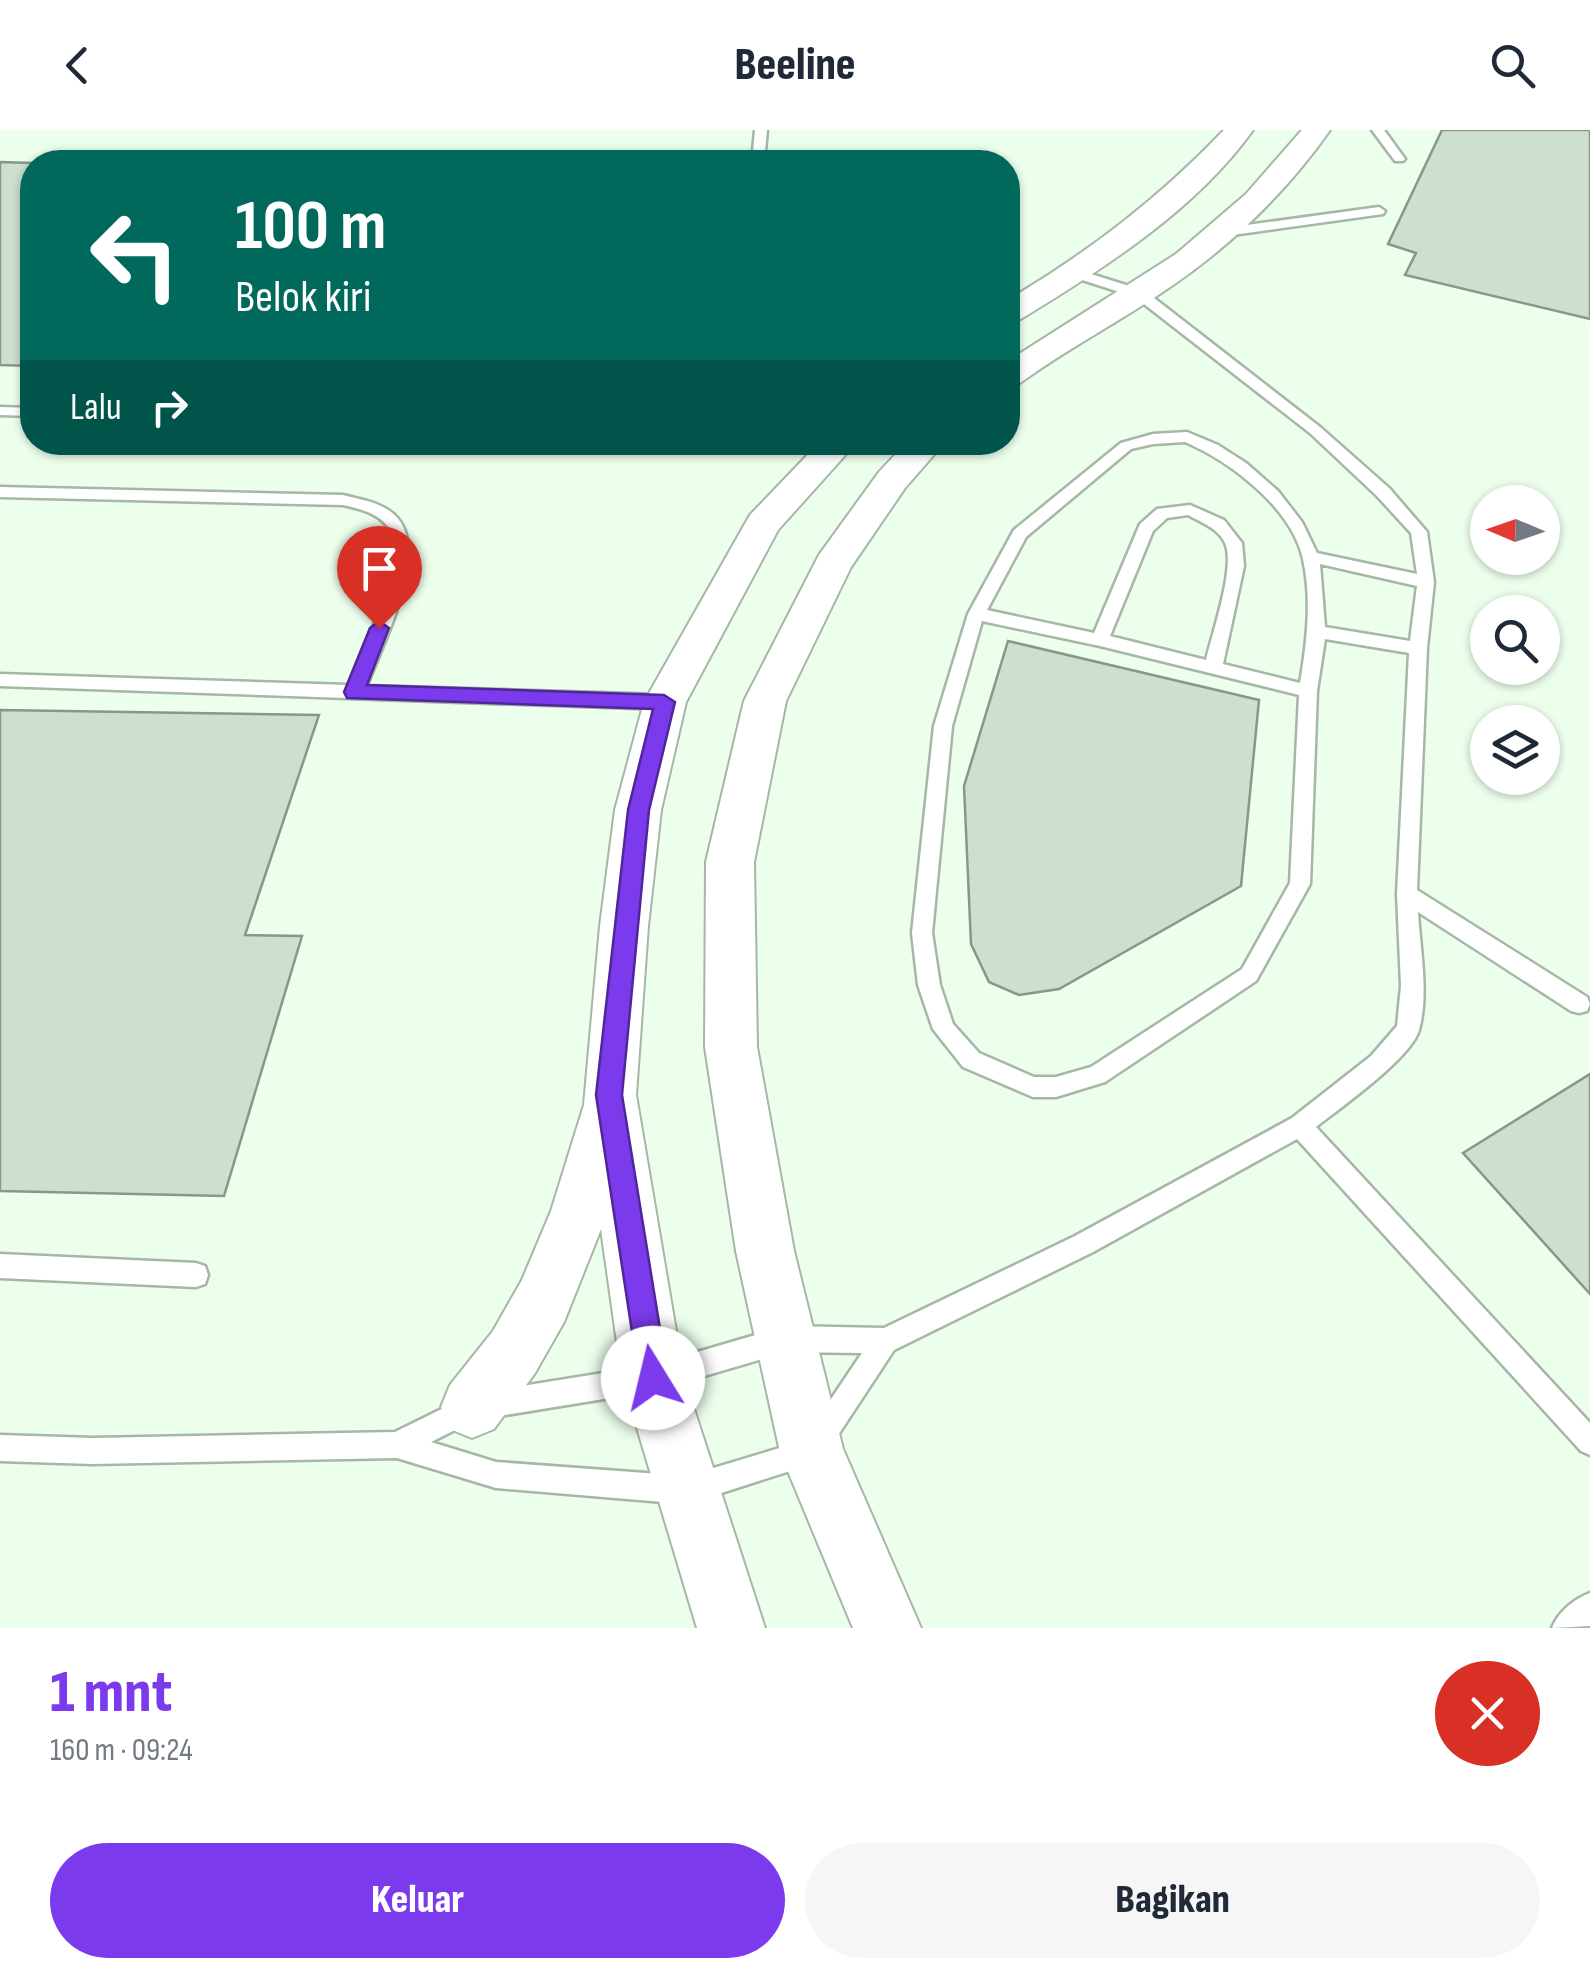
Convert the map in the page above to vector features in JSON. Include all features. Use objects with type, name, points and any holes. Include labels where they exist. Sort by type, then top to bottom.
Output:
[{"type":"street","points":[[1020,306],[1075,273],[1181,192],[1239,130]]},
{"type":"street","points":[[1020,367],[1046,347],[1140,294],[1218,233],[1282,177],[1316,130]]},
{"type":"street","points":[[472,1408],[516,1350],[591,1180],[609,1095],[638,810],[664,702],[763,524],[828,455]]},
{"type":"street","points":[[888,1628],[812,1452],[765,1251],[731,1047],[730,862],[765,701],[833,564],[892,480],[916,455]]},
{"type":"street","points":[[609,1095],[653,1378],[731,1628]]},
{"type":"lane","points":[[1378,130],[1399,159]]},
{"type":"lane","points":[[1218,233],[1378,212]]},
{"type":"lane","points":[[398,1445],[472,1408],[653,1378],[786,1339],[885,1340],[1084,1244],[1300,1126],[1379,1063],[1408,1030],[1412,986],[1407,894],[1418,648],[1426,582],[1420,532],[1315,430],[1140,294],[1075,273]]},
{"type":"lane","points":[[1187,438],[1213,448],[1241,466],[1272,494],[1296,526],[1311,558],[1317,632],[1308,691],[1300,884],[1250,975],[1097,1075],[1056,1086],[1032,1088],[971,1060],[944,1029],[929,985],[922,933],[944,726],[976,614],[1020,534],[1126,446],[1153,439],[1187,438]]},
{"type":"lane","points":[[0,492],[344,500],[372,504],[396,526],[404,563],[354,692]]},
{"type":"lane","points":[[1100,640],[1146,528],[1163,513],[1190,510],[1218,524],[1234,544],[1236,566],[1212,669]]},
{"type":"lane","points":[[1311,558],[1426,582]]},
{"type":"lane","points":[[976,614],[1308,691]]},
{"type":"lane","points":[[1317,632],[1418,648]]},
{"type":"lane","points":[[0,680],[664,702]]},
{"type":"lane","points":[[1407,894],[1579,1004]]},
{"type":"lane","points":[[1300,1126],[1590,1442]]},
{"type":"lane","points":[[0,1266],[196,1274]]},
{"type":"lane","points":[[0,1448],[398,1445],[496,1475],[687,1490],[812,1452],[885,1340]]},
{"type":"lane","points":[[1566,1628],[1590,1608]]},
{"type":"building","points":[[1442,130],[1590,130],[1590,319],[1405,275],[1416,253],[1388,244]]},
{"type":"building","points":[[0,162],[20,163],[20,366],[0,365]]},
{"type":"building","points":[[1008,641],[1259,700],[1241,886],[1059,989],[1019,995],[989,982],[971,944],[964,786]]},
{"type":"building","points":[[0,710],[319,715],[245,935],[302,936],[224,1196],[0,1191]]},
{"type":"building","points":[[1590,1074],[1590,1294],[1463,1153]]},
{"type":"route","points":[[379,628],[354,692],[664,702],[638,810],[609,1095],[653,1378]]}]
